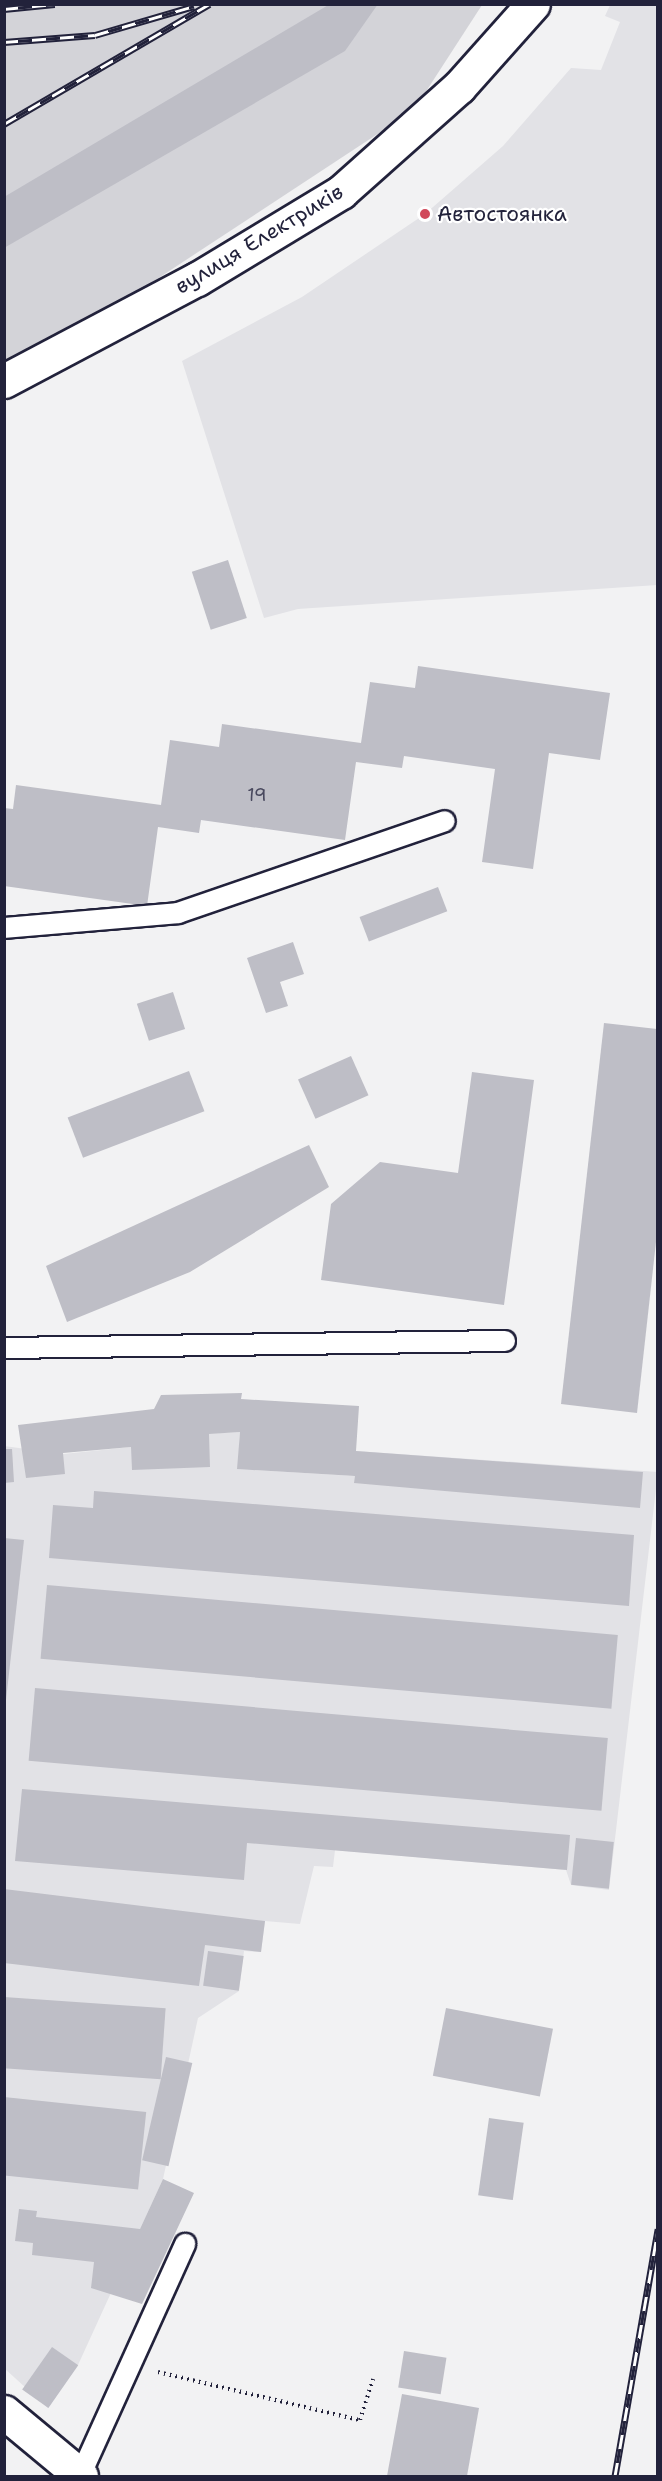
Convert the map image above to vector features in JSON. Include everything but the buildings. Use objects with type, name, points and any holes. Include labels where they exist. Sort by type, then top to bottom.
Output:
[{"type":"street","name":"вулиця Електриків","points":[[4,381],[197,279],[341,192],[459,87],[533,4]]},
{"type":"street","points":[[4,2412],[80,2476]]},
{"type":"lane","points":[[4,928],[178,913],[445,821]]},
{"type":"lane","points":[[4,1348],[505,1341]]},
{"type":"lane","points":[[80,2476],[185,2244]]},
{"type":"path","points":[[131,2366],[360,2420],[373,2379]]},
{"type":"shaded area","points":[[5,5],[482,5],[414,110],[5,379]]},
{"type":"shaded area","points":[[610,5],[657,5],[657,585],[298,609],[264,618],[182,361],[302,297],[425,214],[503,146],[571,68],[601,70],[620,22],[605,16]]},
{"type":"shaded area","points":[[240,1432],[238,1469],[354,1476],[356,1451],[658,1472],[609,1890],[571,1885],[566,1870],[335,1850],[333,1867],[314,1866],[300,1924],[265,1921],[261,1952],[244,1951],[239,1991],[198,2018],[163,2179],[78,2365],[48,2408],[4,2368],[4,1446],[63,1454],[131,1447],[157,1436]]},
{"type":"railway","points":[[4,9],[55,4]]},
{"type":"railway","points":[[4,124],[209,4]]},
{"type":"railway","points":[[4,42],[95,35],[194,6]]},
{"type":"railway","points":[[615,2476],[658,2229]]},
{"type":"place","name":"Автостоянка","points":[[425,214]]}]
